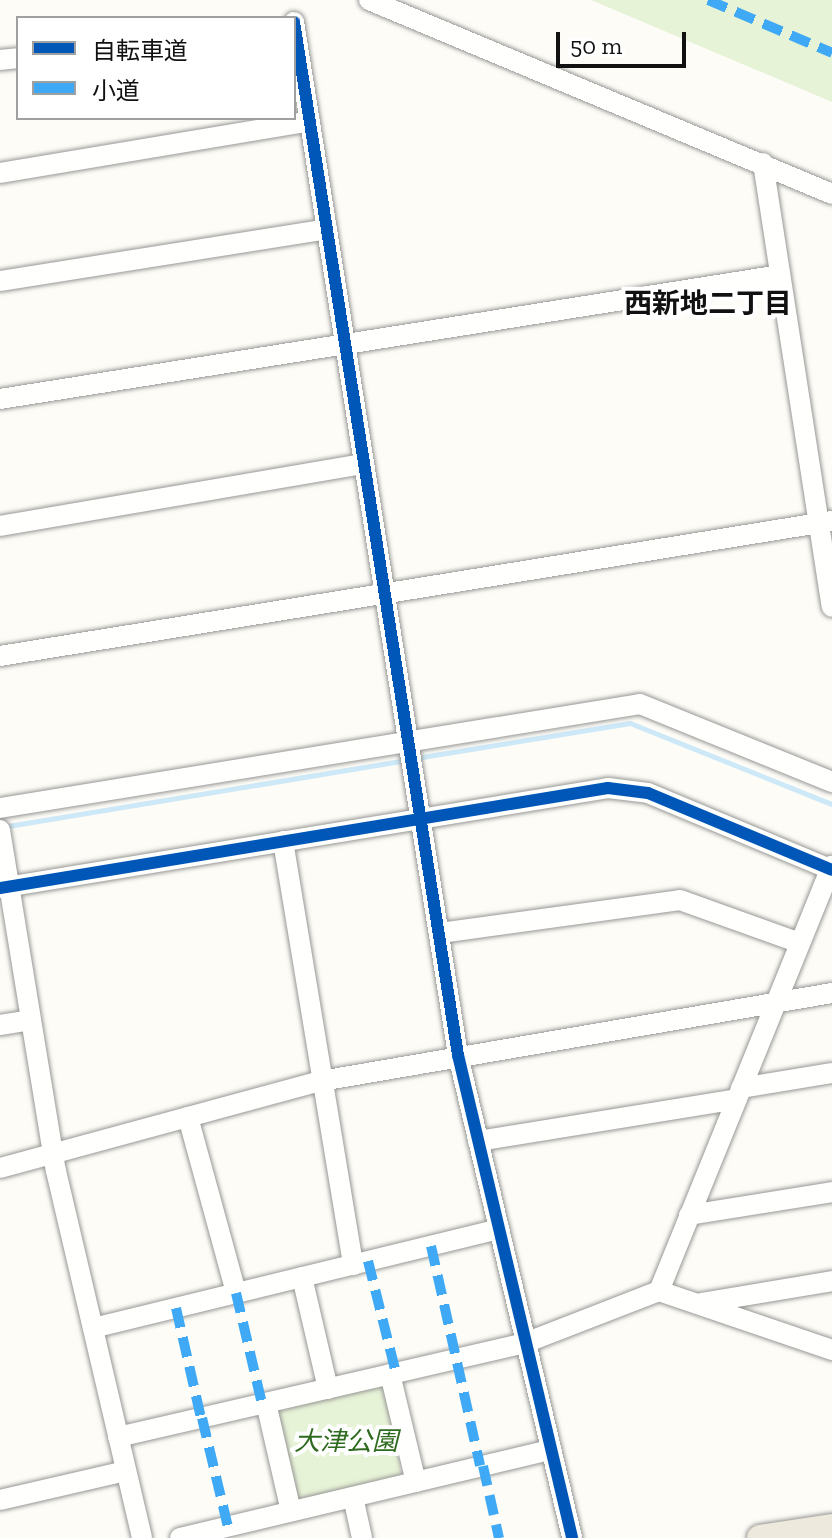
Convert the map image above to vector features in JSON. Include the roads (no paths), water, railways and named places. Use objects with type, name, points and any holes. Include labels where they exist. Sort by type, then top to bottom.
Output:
[{"type":"main road","points":[[760,1538],[832,1527]]},
{"type":"street","points":[[369,0],[832,194]]},
{"type":"street","points":[[296,43],[458,1055],[572,1538]]},
{"type":"street","points":[[0,173],[310,121]]},
{"type":"street","points":[[763,163],[780,275],[826,522],[832,607]]},
{"type":"street","points":[[0,281],[327,229]]},
{"type":"street","points":[[0,399],[780,275]]},
{"type":"street","points":[[0,526],[364,464]]},
{"type":"street","points":[[0,656],[826,522]]},
{"type":"street","points":[[0,808],[410,753],[640,704],[832,782]]},
{"type":"street","points":[[5,887],[421,818],[630,788],[832,869],[659,1291]]},
{"type":"street","points":[[0,833],[5,887],[53,1156],[142,1538]]},
{"type":"street","points":[[283,841],[353,1265]]},
{"type":"street","points":[[440,933],[680,900],[800,943]]},
{"type":"street","points":[[0,1168],[321,1081],[832,993]]},
{"type":"street","points":[[0,1025],[31,1020]]},
{"type":"street","points":[[478,1141],[739,1094],[832,1073]]},
{"type":"street","points":[[188,1117],[236,1293]]},
{"type":"street","points":[[689,1215],[832,1192]]},
{"type":"street","points":[[93,1328],[499,1229]]},
{"type":"street","points":[[302,1277],[328,1389]]},
{"type":"street","points":[[697,1304],[832,1281]]},
{"type":"street","points":[[118,1437],[525,1343],[659,1291],[832,1350]]},
{"type":"street","points":[[390,1374],[416,1482]]},
{"type":"street","points":[[266,1403],[291,1511]]},
{"type":"street","points":[[180,1538],[550,1450]]},
{"type":"street","points":[[0,1500],[126,1471]]},
{"type":"street","points":[[353,1497],[362,1538]]},
{"type":"waterway","points":[[416,758],[630,723],[832,804]]},
{"type":"waterway","points":[[2,827],[406,760]]},
{"type":"district","name":"西新地二丁目","points":[[708,304]]},
{"type":"park label","name":"大津公園","points":[[346,1442]]}]
